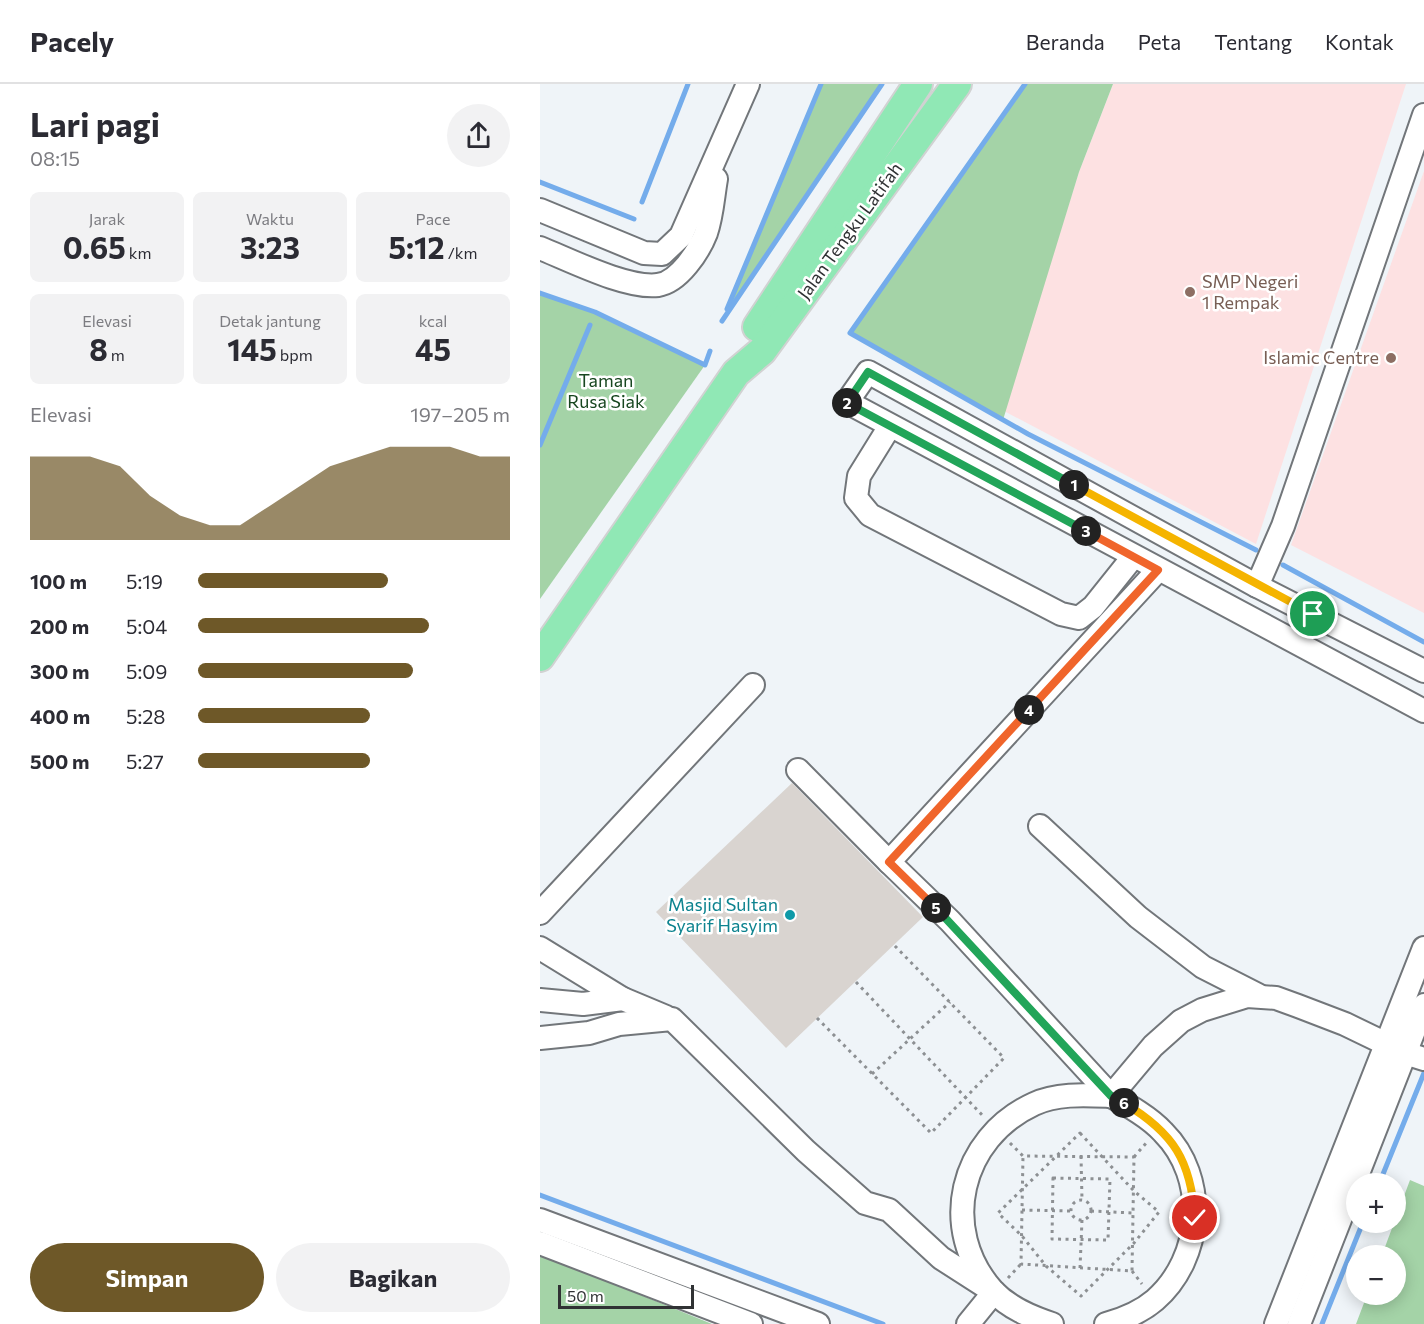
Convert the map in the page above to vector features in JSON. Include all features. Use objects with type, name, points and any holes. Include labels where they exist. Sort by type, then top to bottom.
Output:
[{"type":"main road","name":"Jalan Tengku Latifah","points":[[540,657],[736,373],[747,342],[918,84]]},
{"type":"main road","name":"Jalan Tengku Latifah","points":[[736,373],[762,351],[957,84]]},
{"type":"street","points":[[540,210],[644,253],[662,254],[681,236],[747,84]]},
{"type":"street","points":[[1257,586],[1283,526],[1424,115]]},
{"type":"street","points":[[540,248],[634,284],[660,285],[687,266],[707,231],[722,145]]},
{"type":"street","points":[[1424,671],[1257,586],[868,372],[847,403],[1424,711]]},
{"type":"street","points":[[890,426],[859,476],[856,498],[870,515],[1061,614],[1079,618],[1093,608],[1133,557]]},
{"type":"street","points":[[889,862],[1158,570]]},
{"type":"street","points":[[540,913],[753,685]]},
{"type":"street","points":[[798,770],[950,921],[1111,1096],[1139,1112],[1164,1132],[1182,1158],[1193,1187],[1195,1218],[1190,1249],[1176,1277],[1155,1300],[1129,1317],[1106,1324]]},
{"type":"street","points":[[1040,826],[1138,917],[1203,967],[1258,995],[1276,998],[1298,1006],[1405,1052]]},
{"type":"street","points":[[540,948],[623,999],[672,1019],[806,1151],[865,1203],[889,1210],[941,1258],[994,1292],[1024,1315],[1052,1324]]},
{"type":"street","points":[[1276,1324],[1405,1052],[1424,948]]},
{"type":"street","points":[[1111,1096],[1153,1046],[1180,1021],[1227,1001],[1258,995]]},
{"type":"street","points":[[540,1000],[583,1005],[623,999]]},
{"type":"street","points":[[1299,1324],[1424,1005]]},
{"type":"street","points":[[540,1038],[589,1034],[619,1023],[672,1019]]},
{"type":"street","points":[[994,1292],[972,1261],[962,1224],[964,1186],[978,1151],[1003,1122],[1035,1103],[1073,1095],[1111,1096]]},
{"type":"street","points":[[540,1220],[818,1324]]},
{"type":"street","points":[[540,1242],[751,1324]]},
{"type":"street","points":[[968,1324],[994,1292]]},
{"type":"path","points":[[817,1018],[931,1133],[1004,1058],[894,945]]},
{"type":"path","points":[[856,982],[996,1130]]},
{"type":"path","points":[[872,1074],[950,1002]]},
{"type":"path","points":[[1080,1133],[1134,1191],[1159,1212],[1134,1243],[1081,1296],[1046,1266],[1022,1236],[998,1213],[1055,1156],[1080,1133]]},
{"type":"path","points":[[1023,1156],[1055,1156],[1134,1157],[1132,1271],[1022,1264],[1023,1156]]},
{"type":"path","points":[[1081,1156],[1082,1200]]},
{"type":"path","points":[[1053,1178],[1081,1179],[1110,1179],[1108,1240],[1052,1239],[1053,1178]]},
{"type":"path","points":[[1082,1200],[1088,1203],[1091,1211],[1089,1217],[1082,1220],[1073,1217],[1071,1211],[1073,1204],[1082,1200]]},
{"type":"path","points":[[1022,1210],[1071,1211]]},
{"type":"path","points":[[1091,1211],[1133,1213]]},
{"type":"path","points":[[1080,1268],[1082,1220]]},
{"type":"shaded area","name":"SMP Negeri 1 Rempak","points":[[1113,84],[1406,84],[1256,544],[1004,411],[1079,172]]},
{"type":"shaded area","name":"Islamic Centre","points":[[1424,171],[1424,613],[1291,545]]},
{"type":"green space","points":[[821,84],[882,84],[722,321]]},
{"type":"green space","points":[[1025,84],[1113,84],[1079,172],[1003,420],[850,333]]},
{"type":"green space","name":"Taman Rusa Siak","points":[[540,293],[595,312],[705,365],[540,599]]},
{"type":"green space","points":[[1410,1180],[1424,1186],[1424,1324],[1356,1324],[1363,1305],[1406,1305],[1406,1245],[1386,1245],[1390,1233],[1406,1233],[1406,1191]]},
{"type":"green space","points":[[540,1254],[712,1324],[540,1324]]},
{"type":"building","name":"Masjid Sultan Syarif Hasyim","points":[[792,783],[923,917],[786,1048],[656,912]]},
{"type":"waterway","points":[[642,202],[688,84]]},
{"type":"waterway","points":[[727,309],[821,84]]},
{"type":"waterway","points":[[722,321],[882,84]]},
{"type":"waterway","points":[[1025,84],[850,333],[1028,434],[1256,550]]},
{"type":"waterway","points":[[540,182],[634,219]]},
{"type":"waterway","points":[[540,293],[595,312],[705,365],[710,351]]},
{"type":"waterway","points":[[540,445],[590,325]]},
{"type":"waterway","points":[[1283,565],[1424,642]]},
{"type":"waterway","points":[[1383,1173],[1424,1073]]},
{"type":"waterway","points":[[540,1195],[883,1324]]},
{"type":"waterway","points":[[1322,1324],[1359,1233]]},
{"type":"place","name":"SMP Negeri 1 Rempak","points":[[1190,292]]},
{"type":"place","name":"Islamic Centre","points":[[1391,358]]},
{"type":"place","name":"Masjid Sultan Syarif Hasyim","points":[[790,915]]},
{"type":"route","points":[[1195,1218],[1193,1187],[1182,1158],[1164,1132],[1139,1112],[1111,1096],[950,921],[889,862],[1158,570],[847,402],[868,372],[1257,586],[1313,614]]}]
